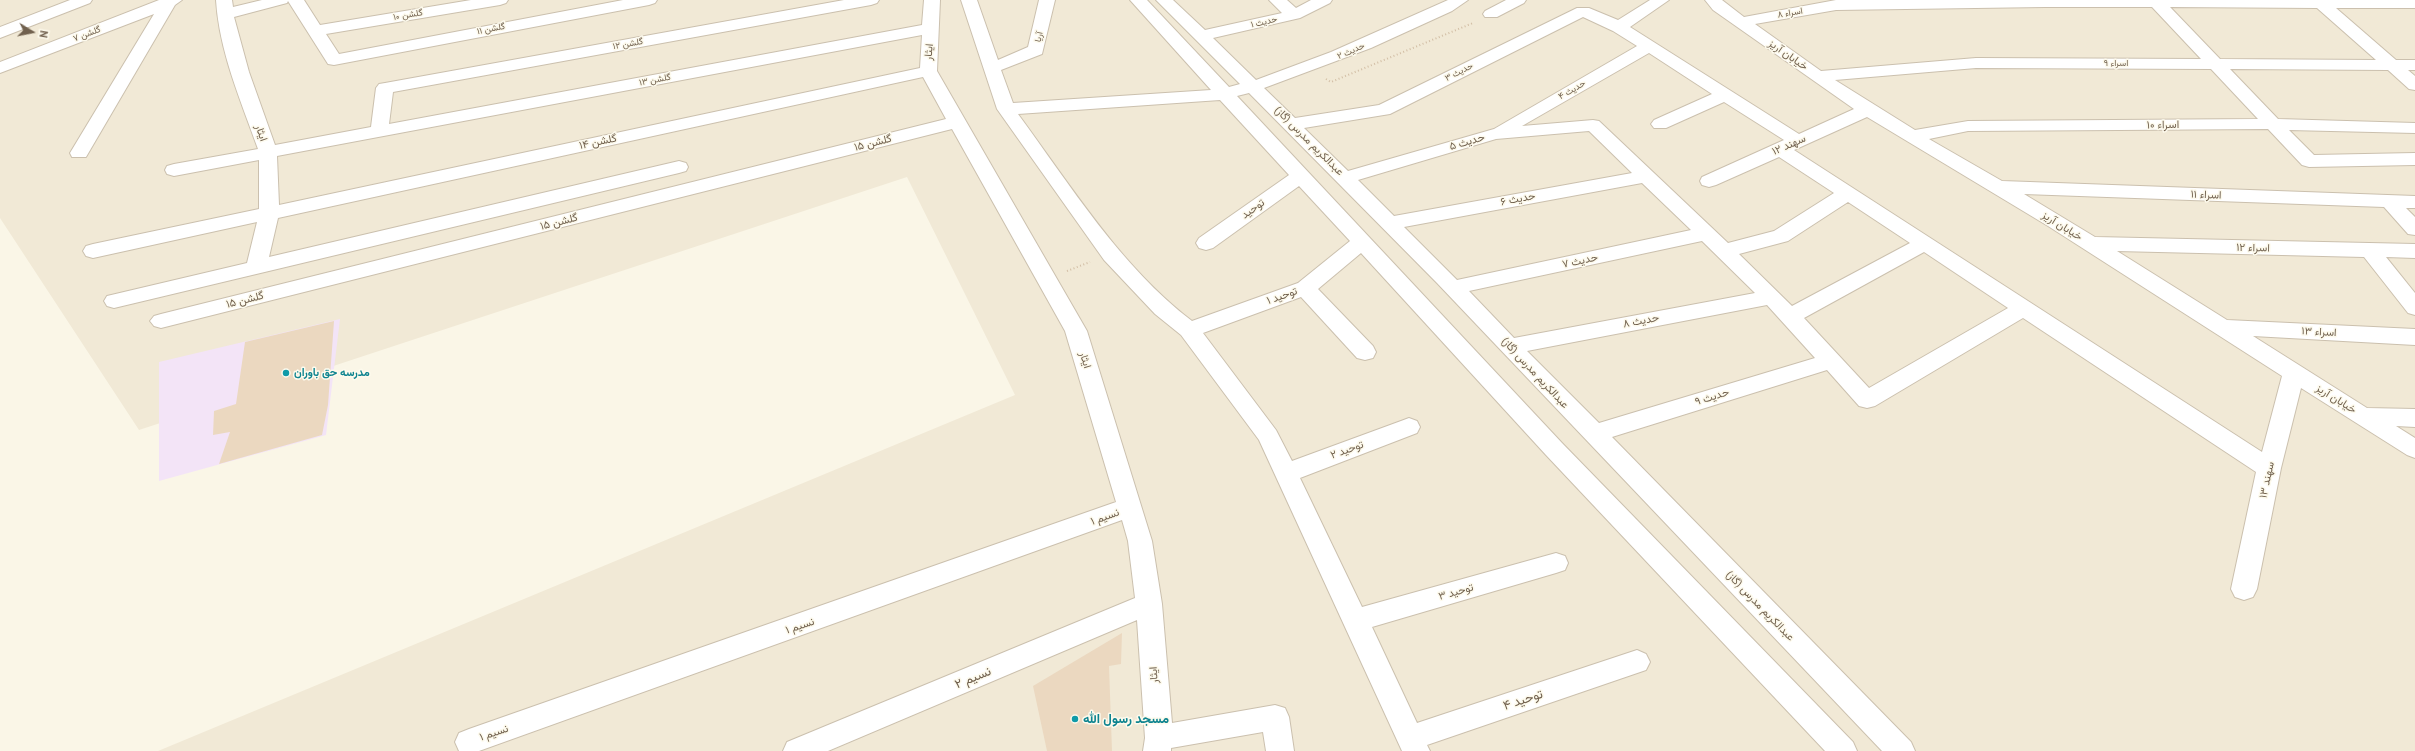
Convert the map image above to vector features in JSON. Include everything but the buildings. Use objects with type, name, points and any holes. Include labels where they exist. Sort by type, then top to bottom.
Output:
[{"type":"street","points":[[0,33],[84,0]]},
{"type":"street","points":[[224,7],[281,0]]},
{"type":"street","points":[[296,0],[316,31]]},
{"type":"street","name":"گلشن ۱۰","points":[[316,31],[500,0]]},
{"type":"street","name":"گلشن ۱۱","points":[[316,31],[334,60],[649,0]]},
{"type":"street","name":"گلشن ۱۲","points":[[380,132],[385,88],[871,0]]},
{"type":"street","name":"ایثار","points":[[932,0],[932,28],[928,70],[1076,331],[1130,507],[1140,541],[1149,604],[1158,744]]},
{"type":"street","points":[[970,0],[1006,109],[1111,254],[1162,309],[1189,330],[1268,436],[1356,620],[1413,745]]},
{"type":"street","name":"آریا","points":[[992,68],[1036,50],[1047,0]]},
{"type":"street","points":[[1138,0],[1554,449],[1843,751]]},
{"type":"street","name":"عبدالکریم مدرس (گاز)","points":[[1164,0],[1292,124],[1454,287],[1592,434],[1901,751]]},
{"type":"street","points":[[1277,0],[1294,15]]},
{"type":"street","name":"حدیث ۱","points":[[1202,36],[1294,15],[1324,0]]},
{"type":"street","points":[[1491,14],[1518,0]]},
{"type":"street","points":[[1661,0],[1619,27],[1725,95],[1848,193],[2269,468]]},
{"type":"street","name":"خیابان آریز","points":[[1713,0],[1719,7],[1868,110],[1998,187],[2090,244],[2415,449]]},
{"type":"street","points":[[79,153],[171,1]]},
{"type":"street","name":"گلشن ۷","points":[[0,68],[171,1]]},
{"type":"street","name":"اسراء ۸","points":[[1741,22],[1836,5],[2044,1],[2319,1],[2415,3]]},
{"type":"street","points":[[2155,1],[2309,161],[2415,159]]},
{"type":"street","points":[[2319,1],[2415,84]]},
{"type":"street","name":"حدیث ۲","points":[[1006,109],[1225,94],[1254,87],[1335,58],[1453,4]]},
{"type":"street","name":"ایثار","points":[[224,7],[240,72],[268,152],[269,213],[256,268]]},
{"type":"street","name":"حدیث ۳","points":[[1292,124],[1384,110],[1583,10],[1619,27]]},
{"type":"street","name":"گلشن ۱۳","points":[[174,170],[932,28]]},
{"type":"street","name":"حدیث ۴","points":[[1495,134],[1649,46]]},
{"type":"street","name":"اسراء ۹","points":[[1818,76],[1976,63],[2415,65]]},
{"type":"street","name":"گلشن ۱۴","points":[[93,251],[928,70]]},
{"type":"street","points":[[1660,124],[1725,95]]},
{"type":"street","name":"سهند ۱۲","points":[[1709,181],[1868,110]]},
{"type":"street","name":"گلشن ۱۵","points":[[162,321],[957,122]]},
{"type":"street","name":"اسراء ۱۰","points":[[1912,136],[1968,126],[2272,124],[2415,128]]},
{"type":"street","name":"حدیث ۵","points":[[1345,178],[1495,134],[1593,125],[1645,176]]},
{"type":"street","points":[[114,301],[679,167]]},
{"type":"street","name":"توحید","points":[[1206,243],[1300,176]]},
{"type":"street","points":[[1645,176],[1772,297],[1868,400],[2024,308]]},
{"type":"street","name":"حدیث ۶","points":[[1391,223],[1645,176]]},
{"type":"street","name":"اسراء ۱۱","points":[[1998,187],[2415,202]]},
{"type":"street","points":[[1723,251],[1781,236],[1848,193]]},
{"type":"street","points":[[2390,201],[2415,229]]},
{"type":"street","name":"حدیث ۷","points":[[1454,287],[1705,234]]},
{"type":"street","name":"توحید ۱","points":[[1189,330],[1305,288],[1362,242]]},
{"type":"street","points":[[1790,316],[1924,244]]},
{"type":"street","name":"اسراء ۱۲","points":[[2090,244],[2415,251]]},
{"type":"street","points":[[2370,250],[2415,308]]},
{"type":"street","points":[[1305,288],[1365,352]]},
{"type":"street","name":"حدیث ۸","points":[[1511,346],[1772,297]]},
{"type":"street","name":"اسراء ۱۳","points":[[2222,327],[2415,337]]},
{"type":"street","name":"حدیث ۹","points":[[1592,434],[1832,361]]},
{"type":"street","name":"سهند ۱۳","points":[[2244,589],[2269,468],[2294,372]]},
{"type":"street","points":[[2362,416],[2415,418]]},
{"type":"street","name":"توحید ۲","points":[[1286,473],[1409,428]]},
{"type":"street","name":"نسیم ۱","points":[[469,742],[1130,507]]},
{"type":"street","name":"توحید ۳","points":[[1356,620],[1556,563]]},
{"type":"street","name":"نسیم ۲","points":[[797,751],[1149,604]]},
{"type":"street","name":"توحید ۴","points":[[1413,745],[1637,662]]},
{"type":"street","points":[[1158,744],[1275,717],[1280,751]]},
{"type":"path","points":[[1424,44],[1491,14]]},
{"type":"path","points":[[1046,278],[1111,254]]},
{"type":"shaded area","points":[[0,0],[2415,0],[2415,751],[158,751],[1015,395],[907,177],[139,430],[0,218]]},
{"type":"shaded area","points":[[340,319],[326,435],[159,481],[159,362]]},
{"type":"place","name":"مدرسه حق باوران","points":[[286,373]]},
{"type":"place","name":"مسجد رسول الله","points":[[1075,719]]}]
